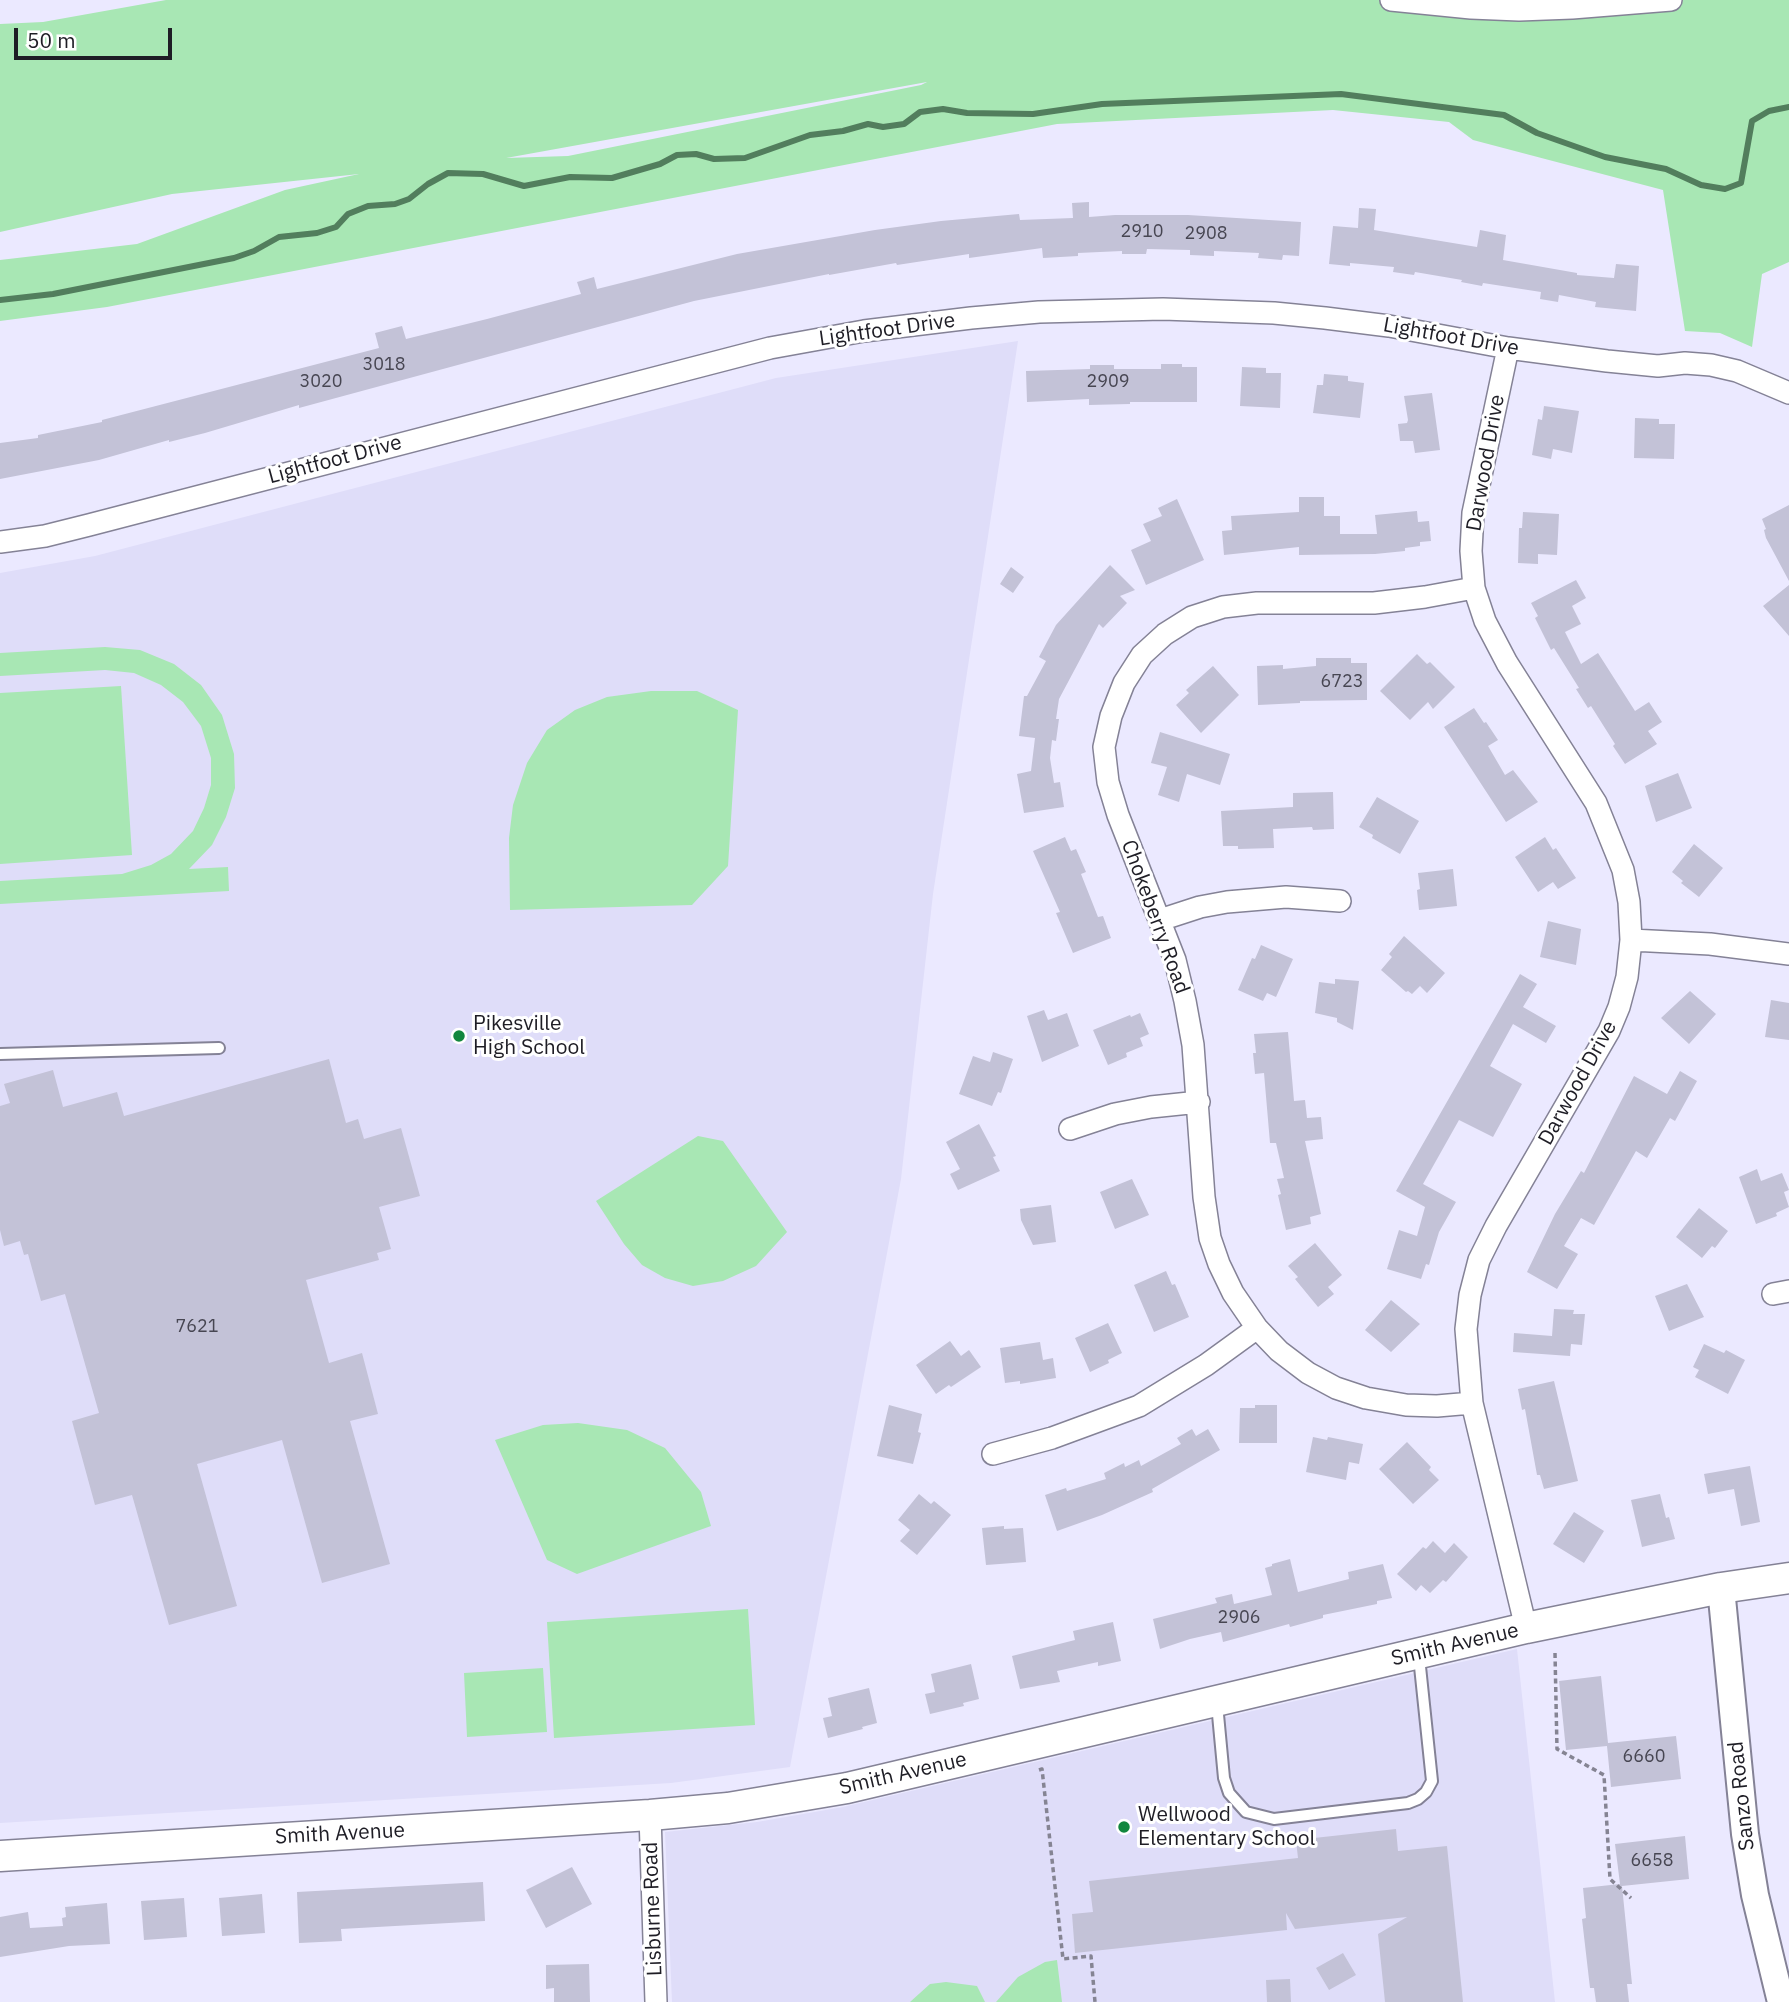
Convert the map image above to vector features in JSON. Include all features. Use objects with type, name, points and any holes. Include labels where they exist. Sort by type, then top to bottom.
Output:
[{"type":"main road","name":"Smith Avenue","points":[[0,1856],[728,1808],[847,1788],[1526,1628],[1721,1588],[1789,1578]]},
{"type":"street","points":[[1391,0],[1471,8],[1519,9],[1572,8],[1671,0]]},
{"type":"street","name":"Lightfoot Drive","points":[[0,542],[45,536],[89,525],[770,348],[931,323],[1051,312],[1163,309],[1287,314],[1389,326],[1508,348],[1658,366],[1685,363],[1711,365],[1737,371],[1789,393]]},
{"type":"street","name":"Darwood Drive","points":[[1508,348],[1473,513],[1471,551],[1474,588],[1485,621],[1507,663],[1602,815],[1623,870],[1629,902],[1631,940],[1619,1007],[1609,1031],[1496,1226],[1479,1260],[1470,1295],[1466,1329],[1472,1403],[1526,1628]]},
{"type":"street","name":"Chokeberry Road","points":[[1472,1403],[1406,1405],[1366,1398],[1336,1388],[1279,1351],[1256,1328],[1233,1293],[1210,1238],[1204,1197],[1199,1102],[1185,1001],[1175,960],[1118,815],[1108,782],[1104,747],[1111,716],[1124,683],[1142,655],[1165,634],[1192,617],[1223,607],[1257,603],[1374,603],[1474,588]]},
{"type":"street","points":[[1160,920],[1200,907],[1254,899],[1286,897],[1340,901]]},
{"type":"street","points":[[1631,940],[1710,944],[1789,954]]},
{"type":"street","points":[[1070,1129],[1115,1114],[1199,1102]]},
{"type":"street","points":[[993,1454],[1052,1438],[1139,1406],[1206,1366],[1256,1328]]},
{"type":"street","name":"Sanzo Road","points":[[1721,1588],[1745,1834],[1758,1908],[1781,2002]]},
{"type":"street","name":"Lisburne Road","points":[[650,1815],[656,2002]]},
{"type":"lane","points":[[0,1054],[219,1048]]},
{"type":"lane","points":[[1216,1701],[1224,1778],[1229,1793],[1246,1812],[1274,1819],[1408,1803],[1426,1792],[1432,1781],[1419,1653]]},
{"type":"path","points":[[1555,1653],[1558,1749],[1604,1775],[1609,1878],[1631,1898]]},
{"type":"path","points":[[1030,1772],[1042,1769],[1063,1959],[1091,1956],[1096,2002]]},
{"type":"shaded area","name":"Pikesville High School","points":[[1018,341],[933,894],[901,1179],[790,1767],[671,1783],[0,1823],[0,573],[95,556],[776,378]]},
{"type":"shaded area","name":"Wellwood Elementary School","points":[[1517,1649],[1555,2002],[672,2002],[665,1832],[757,1822],[843,1807]]},
{"type":"green space","points":[[166,0],[1789,0],[1789,262],[1762,274],[1752,347],[1720,333],[1685,331],[1663,190],[1473,140],[1449,122],[1333,110],[1057,124],[107,307],[0,321],[0,260],[137,244],[285,190],[359,174],[172,194],[0,232],[0,24],[43,22]],"holes":[[[927,82],[568,156],[506,158]]]},
{"type":"green space","points":[[105,647],[140,650],[174,664],[201,685],[222,715],[234,754],[235,788],[226,817],[212,845],[189,869],[228,867],[229,891],[0,904],[0,881],[122,874],[151,865],[171,854],[193,831],[204,808],[211,785],[211,758],[201,726],[183,702],[161,685],[134,673],[105,670],[0,676],[0,653]]},
{"type":"green space","points":[[121,686],[132,855],[0,864],[0,693]]},
{"type":"green space","points":[[651,691],[697,691],[738,710],[728,866],[692,905],[510,910],[509,838],[513,805],[527,763],[547,730],[575,710],[607,697]]},
{"type":"green space","points":[[698,1136],[723,1141],[787,1232],[756,1266],[723,1281],[693,1286],[665,1278],[642,1265],[624,1244],[596,1201]]},
{"type":"green space","points":[[578,1423],[627,1430],[665,1448],[701,1492],[711,1526],[577,1574],[547,1560],[495,1440],[543,1425]]},
{"type":"green space","points":[[748,1609],[755,1725],[554,1738],[547,1622]]},
{"type":"green space","points":[[543,1668],[547,1732],[467,1737],[464,1673]]},
{"type":"green space","points":[[1057,1960],[1062,2002],[996,2002],[1018,1977],[1045,1962]]},
{"type":"green space","points":[[946,1982],[977,1986],[985,2002],[910,2002],[930,1984]]},
{"type":"building","points":[[1089,202],[1089,217],[1188,215],[1301,222],[1299,256],[1283,255],[1282,260],[1258,258],[1259,253],[1214,251],[1214,256],[1190,255],[1190,250],[1147,249],[1146,254],[1122,254],[1122,251],[1043,258],[1042,248],[969,258],[969,254],[829,274],[694,301],[299,408],[299,405],[205,433],[169,440],[99,460],[0,479],[0,443],[38,438],[38,435],[102,422],[379,348],[375,333],[402,326],[406,339],[581,294],[577,282],[594,277],[597,289],[737,254],[941,221],[1019,214],[1020,220],[1073,218],[1072,203]]},
{"type":"building","points":[[1359,208],[1376,209],[1374,230],[1477,247],[1480,230],[1506,235],[1503,260],[1577,275],[1614,278],[1616,264],[1639,266],[1636,311],[1595,307],[1596,302],[1559,295],[1558,302],[1540,299],[1541,292],[1483,283],[1482,286],[1415,272],[1414,275],[1393,272],[1394,267],[1329,264],[1333,226],[1358,228]]},
{"type":"building","points":[[1161,364],[1197,367],[1197,402],[1089,405],[1089,399],[1027,402],[1026,371],[1090,369],[1090,365],[1114,365],[1114,369],[1161,369]]},
{"type":"building","points":[[1242,367],[1266,368],[1266,373],[1281,373],[1280,408],[1240,406]]},
{"type":"building","points":[[1324,374],[1348,376],[1348,381],[1364,383],[1360,418],[1313,413],[1317,385],[1323,385]]},
{"type":"building","points":[[1432,393],[1440,450],[1415,453],[1413,441],[1400,441],[1398,424],[1407,423],[1408,420],[1404,396]]},
{"type":"building","points":[[1544,406],[1579,411],[1572,453],[1553,449],[1551,459],[1532,455],[1538,419],[1542,420]]},
{"type":"building","points":[[1635,418],[1659,419],[1659,424],[1675,424],[1674,459],[1634,458]]},
{"type":"building","points":[[1299,497],[1324,497],[1324,516],[1340,516],[1340,534],[1377,534],[1375,515],[1417,511],[1418,522],[1429,521],[1431,541],[1420,542],[1420,546],[1405,548],[1405,551],[1375,554],[1299,555],[1299,547],[1224,555],[1222,531],[1232,530],[1231,516],[1299,512]]},
{"type":"building","points":[[1177,499],[1204,560],[1146,585],[1131,550],[1151,541],[1143,524],[1162,516],[1158,508]]},
{"type":"building","points":[[1789,505],[1789,581],[1766,538],[1762,519]]},
{"type":"building","points":[[1523,512],[1559,514],[1557,555],[1538,554],[1538,564],[1518,563],[1519,528],[1522,528]]},
{"type":"building","points":[[1110,565],[1135,590],[1120,596],[1127,603],[1103,628],[1099,624],[1059,699],[1056,741],[1052,740],[1050,758],[1054,783],[1060,782],[1064,807],[1024,813],[1017,774],[1031,771],[1035,738],[1019,736],[1024,696],[1027,696],[1046,661],[1039,657],[1056,625]]},
{"type":"building","points":[[1011,567],[1024,577],[1013,593],[1000,584]]},
{"type":"building","points":[[1576,580],[1586,598],[1572,606],[1581,624],[1565,632],[1581,664],[1598,653],[1635,711],[1649,702],[1662,722],[1648,731],[1657,744],[1625,764],[1591,706],[1588,708],[1576,689],[1579,688],[1554,648],[1551,650],[1535,618],[1538,616],[1531,603]]},
{"type":"building","points":[[1789,585],[1789,636],[1763,606]]},
{"type":"building","points":[[1417,654],[1427,664],[1430,662],[1455,687],[1433,709],[1428,702],[1410,720],[1380,691]]},
{"type":"building","points":[[1316,658],[1351,658],[1351,663],[1367,663],[1367,700],[1258,705],[1257,666],[1283,665],[1283,669],[1316,666]]},
{"type":"building","points":[[1213,666],[1239,695],[1201,733],[1176,705],[1189,693],[1186,690]]},
{"type":"building","points":[[1474,708],[1498,740],[1488,746],[1505,775],[1513,770],[1538,802],[1506,822],[1444,727]]},
{"type":"building","points":[[1160,732],[1230,754],[1220,785],[1187,774],[1179,802],[1158,795],[1167,767],[1151,763]]},
{"type":"building","points":[[1678,773],[1692,808],[1656,822],[1645,786]]},
{"type":"building","points":[[1333,792],[1334,829],[1273,829],[1274,848],[1238,849],[1238,846],[1223,846],[1221,811],[1293,807],[1293,793]]},
{"type":"building","points":[[1377,797],[1419,821],[1400,854],[1359,827]]},
{"type":"building","points":[[1065,837],[1071,851],[1076,849],[1086,872],[1081,874],[1098,917],[1103,916],[1111,938],[1073,953],[1056,913],[1060,912],[1033,851]]},
{"type":"building","points":[[1545,837],[1553,850],[1556,848],[1576,878],[1558,889],[1553,882],[1538,892],[1515,857]]},
{"type":"building","points":[[1694,844],[1723,868],[1699,897],[1672,872]]},
{"type":"building","points":[[1453,869],[1457,906],[1419,910],[1418,873]]},
{"type":"building","points":[[1548,921],[1581,929],[1576,965],[1540,957]]},
{"type":"building","points":[[1404,936],[1445,973],[1427,993],[1420,986],[1412,994],[1406,992],[1381,970],[1392,957],[1389,954]]},
{"type":"building","points":[[1261,945],[1293,959],[1276,997],[1267,993],[1263,1001],[1238,990]]},
{"type":"building","points":[[1520,974],[1537,984],[1523,1007],[1556,1026],[1546,1043],[1513,1024],[1490,1066],[1522,1084],[1493,1137],[1459,1120],[1423,1184],[1456,1202],[1439,1232],[1429,1265],[1426,1264],[1421,1279],[1387,1269],[1399,1230],[1417,1236],[1425,1207],[1396,1191]]},
{"type":"building","points":[[1335,979],[1359,981],[1353,1030],[1337,1022],[1337,1018],[1315,1013],[1319,982],[1335,984]]},
{"type":"building","points":[[1690,991],[1716,1014],[1689,1044],[1661,1018]]},
{"type":"building","points":[[1771,1000],[1789,1003],[1789,1040],[1765,1037]]},
{"type":"building","points":[[1044,1010],[1048,1020],[1067,1013],[1079,1046],[1042,1062],[1027,1016]]},
{"type":"building","points":[[1140,1013],[1149,1034],[1140,1038],[1143,1046],[1108,1065],[1093,1030]]},
{"type":"building","points":[[1288,1032],[1294,1101],[1305,1100],[1307,1118],[1321,1117],[1323,1139],[1305,1141],[1321,1214],[1310,1217],[1311,1224],[1286,1230],[1277,1179],[1284,1178],[1276,1143],[1270,1143],[1264,1073],[1255,1074],[1253,1053],[1256,1053],[1254,1034]]},
{"type":"building","points":[[993,1052],[1013,1059],[1001,1093],[998,1092],[992,1106],[959,1094],[973,1056],[990,1062]]},
{"type":"building","points":[[329,1059],[346,1123],[358,1119],[364,1139],[401,1128],[420,1196],[379,1207],[391,1249],[377,1253],[379,1260],[306,1280],[329,1363],[362,1353],[378,1414],[350,1421],[390,1564],[322,1583],[282,1440],[197,1464],[237,1606],[169,1625],[132,1495],[95,1505],[72,1421],[99,1413],[65,1294],[41,1301],[28,1254],[24,1255],[20,1241],[4,1246],[0,1230],[0,1106],[10,1103],[4,1084],[53,1070],[63,1107],[117,1092],[124,1116]]},
{"type":"building","points":[[1680,1071],[1697,1081],[1675,1121],[1670,1118],[1647,1158],[1636,1151],[1594,1225],[1581,1218],[1564,1246],[1578,1254],[1557,1289],[1527,1272],[1555,1214],[1581,1171],[1584,1173],[1634,1076],[1667,1094]]},
{"type":"building","points":[[979,1124],[996,1156],[993,1157],[1000,1171],[958,1190],[950,1174],[960,1169],[946,1142]]},
{"type":"building","points":[[1757,1169],[1761,1181],[1782,1173],[1789,1190],[1784,1192],[1789,1207],[1776,1213],[1777,1216],[1756,1224],[1739,1177]]},
{"type":"building","points":[[1132,1179],[1149,1215],[1115,1229],[1100,1192]]},
{"type":"building","points":[[1051,1205],[1056,1242],[1033,1245],[1021,1220],[1020,1209]]},
{"type":"building","points":[[1699,1208],[1728,1231],[1715,1248],[1712,1246],[1702,1258],[1676,1237]]},
{"type":"building","points":[[1315,1243],[1342,1275],[1328,1287],[1334,1294],[1318,1307],[1288,1266]]},
{"type":"building","points":[[1166,1271],[1172,1285],[1175,1284],[1189,1317],[1154,1332],[1134,1285]]},
{"type":"building","points":[[1687,1284],[1704,1317],[1669,1331],[1655,1296]]},
{"type":"building","points":[[1391,1300],[1420,1324],[1391,1352],[1365,1330]]},
{"type":"building","points":[[1554,1309],[1574,1310],[1573,1314],[1585,1314],[1582,1345],[1571,1344],[1570,1356],[1513,1352],[1514,1333],[1552,1336]]},
{"type":"building","points":[[1108,1323],[1122,1353],[1090,1372],[1075,1338]]},
{"type":"building","points":[[950,1341],[961,1356],[969,1350],[981,1367],[936,1394],[916,1365]]},
{"type":"building","points":[[1040,1342],[1043,1360],[1053,1358],[1056,1378],[1020,1384],[1020,1381],[1005,1383],[1000,1348]]},
{"type":"building","points":[[1704,1344],[1724,1353],[1726,1350],[1745,1360],[1728,1394],[1695,1377],[1699,1370],[1693,1367]]},
{"type":"building","points":[[1554,1381],[1578,1481],[1544,1489],[1540,1475],[1537,1475],[1525,1409],[1522,1410],[1518,1389]]},
{"type":"building","points":[[889,1405],[922,1414],[918,1432],[921,1433],[913,1464],[877,1456]]},
{"type":"building","points":[[1255,1405],[1277,1405],[1277,1443],[1239,1443],[1240,1408],[1255,1408]]},
{"type":"building","points":[[1192,1429],[1196,1436],[1208,1429],[1220,1450],[1152,1489],[1153,1492],[1102,1515],[1057,1531],[1045,1495],[1106,1479],[1104,1473],[1124,1463],[1125,1467],[1139,1460],[1141,1466],[1181,1444],[1177,1438]]},
{"type":"building","points":[[1313,1437],[1363,1444],[1359,1464],[1349,1462],[1346,1480],[1306,1472]]},
{"type":"building","points":[[1407,1442],[1431,1467],[1429,1470],[1439,1480],[1413,1504],[1379,1469]]},
{"type":"building","points":[[1750,1466],[1760,1522],[1741,1526],[1734,1489],[1708,1494],[1704,1474]]},
{"type":"building","points":[[919,1494],[931,1504],[934,1501],[951,1515],[917,1555],[900,1541],[910,1530],[898,1520]]},
{"type":"building","points":[[1660,1494],[1675,1539],[1642,1547],[1631,1500]]},
{"type":"building","points":[[1574,1512],[1604,1531],[1584,1563],[1553,1544]]},
{"type":"building","points":[[1004,1526],[1004,1529],[1023,1528],[1026,1562],[986,1565],[982,1528]]},
{"type":"building","points":[[1433,1541],[1445,1553],[1454,1543],[1468,1557],[1446,1582],[1443,1580],[1430,1593],[1421,1585],[1416,1591],[1397,1574],[1423,1547],[1426,1549]]},
{"type":"building","points":[[1290,1559],[1298,1592],[1349,1579],[1348,1572],[1383,1564],[1392,1598],[1377,1601],[1377,1604],[1323,1615],[1323,1618],[1290,1627],[1289,1624],[1223,1642],[1221,1632],[1160,1649],[1153,1619],[1217,1603],[1215,1598],[1232,1594],[1234,1604],[1272,1595],[1265,1568]]},
{"type":"building","points":[[1113,1622],[1121,1661],[1098,1666],[1098,1662],[1057,1671],[1060,1682],[1020,1689],[1012,1656],[1075,1640],[1073,1631]]},
{"type":"building","points":[[971,1664],[979,1699],[963,1703],[964,1706],[930,1714],[925,1694],[935,1692],[931,1674]]},
{"type":"building","points":[[1601,1676],[1608,1743],[1676,1736],[1681,1779],[1611,1787],[1607,1746],[1566,1750],[1559,1681]]},
{"type":"building","points":[[869,1688],[877,1723],[828,1738],[823,1718],[832,1716],[828,1698]]},
{"type":"building","points":[[1396,1829],[1398,1851],[1447,1846],[1463,2002],[1385,2002],[1378,1934],[1407,1917],[1295,1929],[1286,1913],[1287,1930],[1075,1953],[1072,1914],[1093,1912],[1089,1881],[1298,1858],[1296,1840]]},
{"type":"building","points":[[1685,1836],[1689,1879],[1622,1886],[1632,1984],[1627,1984],[1629,2002],[1596,2002],[1594,1988],[1590,1988],[1582,1919],[1586,1918],[1583,1888],[1620,1884],[1615,1844]]},
{"type":"building","points":[[572,1867],[592,1904],[546,1928],[526,1890]]},
{"type":"building","points":[[483,1882],[485,1921],[341,1929],[342,1941],[299,1943],[297,1892]]},
{"type":"building","points":[[262,1894],[265,1933],[222,1936],[219,1898]]},
{"type":"building","points":[[184,1898],[187,1937],[144,1940],[141,1901]]},
{"type":"building","points":[[107,1903],[110,1944],[69,1946],[0,1957],[0,1917],[28,1912],[30,1928],[63,1926],[65,1907]]},
{"type":"building","points":[[1343,1953],[1356,1975],[1329,1990],[1316,1968]]},
{"type":"building","points":[[589,1964],[590,2002],[554,2002],[554,1988],[546,1989],[546,1965]]},
{"type":"building","points":[[1290,1979],[1291,2002],[1267,2002],[1266,1980]]},
{"type":"waterway","points":[[0,300],[53,294],[234,258],[254,251],[279,237],[317,233],[336,227],[348,214],[368,206],[395,204],[409,199],[448,173],[483,174],[524,186],[570,177],[612,178],[660,164],[677,155],[696,154],[714,159],[745,158],[810,135],[843,131],[868,124],[883,127],[904,124],[920,112],[943,109],[967,113],[1033,114],[1102,104],[1341,94],[1504,115],[1537,133],[1605,157],[1666,169],[1701,185],[1725,189],[1741,183],[1752,121],[1769,111],[1789,107]]},
{"type":"place","name":"Pikesville High School","points":[[459,1036]]},
{"type":"place","name":"Wellwood Elementary School","points":[[1124,1827]]}]
